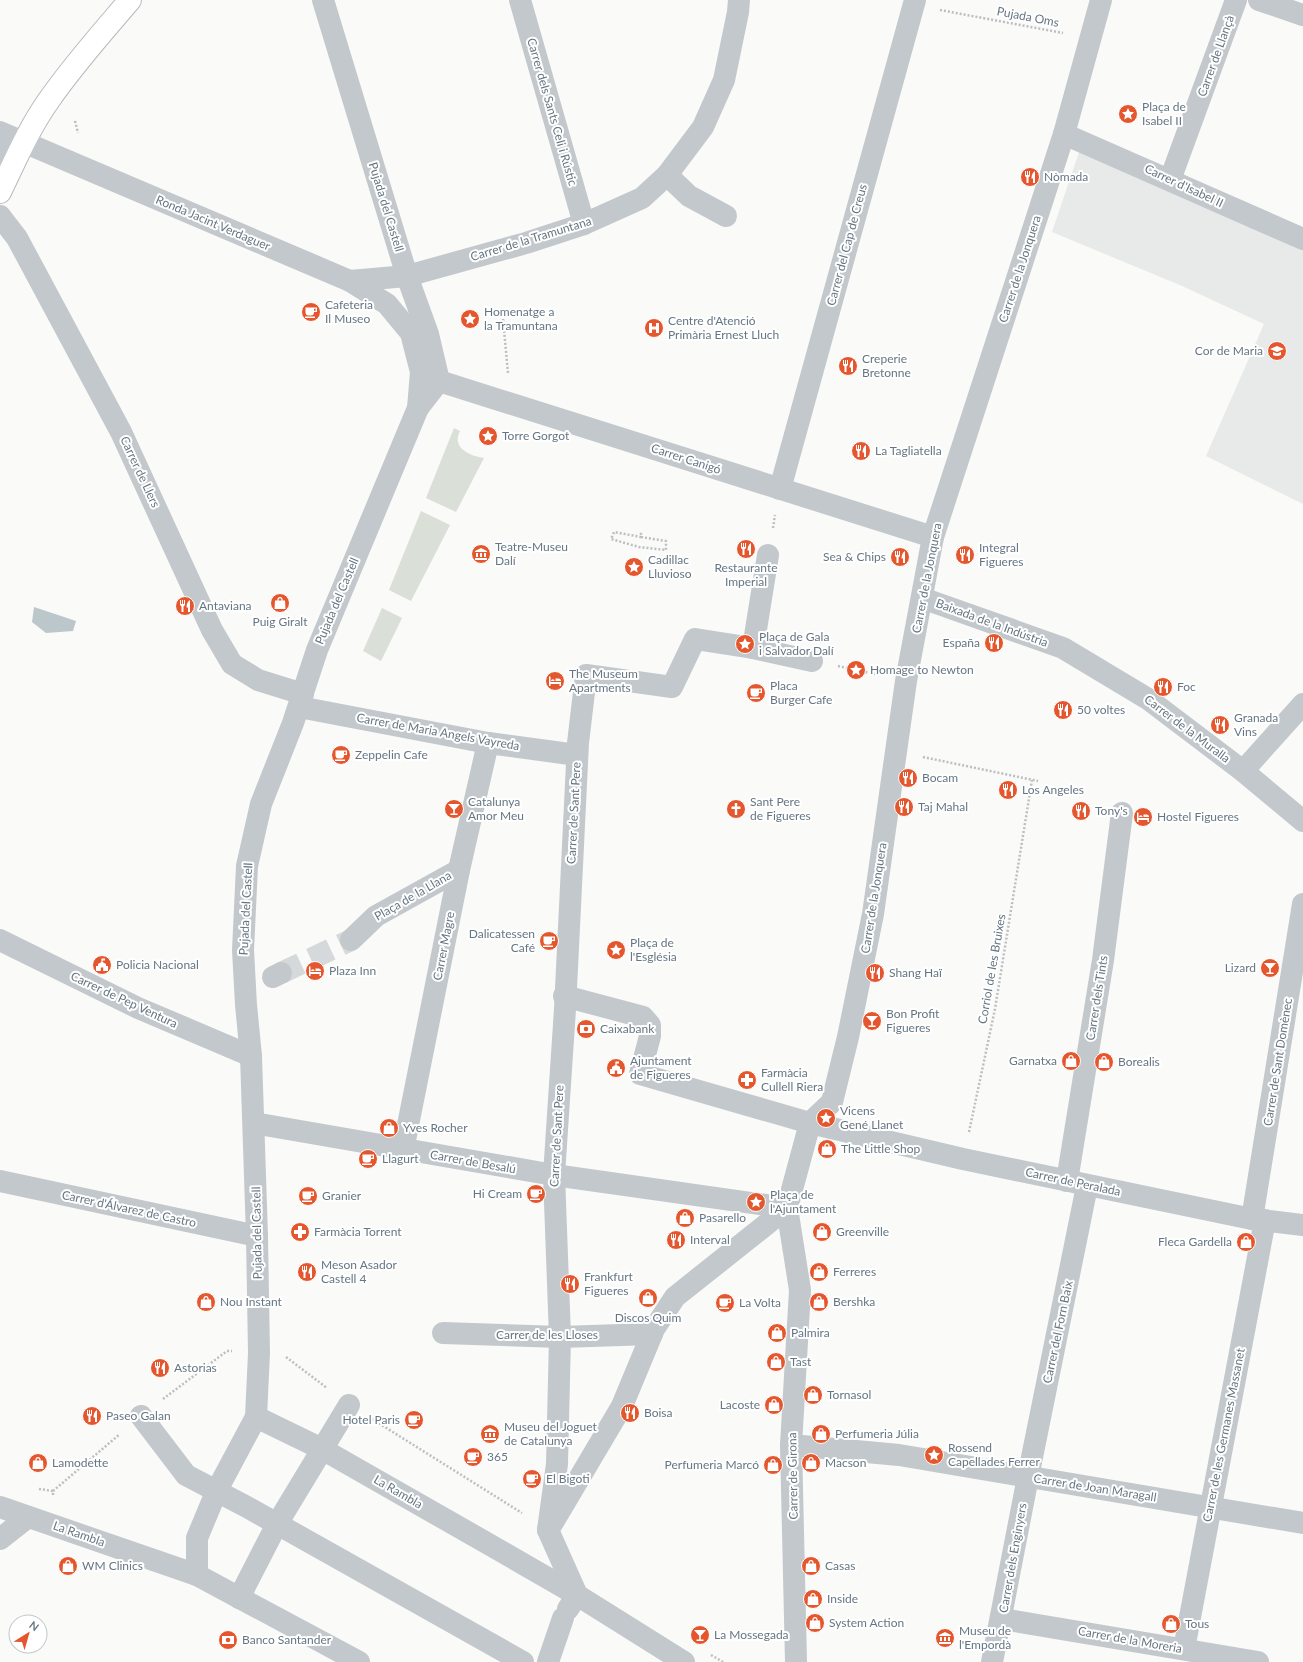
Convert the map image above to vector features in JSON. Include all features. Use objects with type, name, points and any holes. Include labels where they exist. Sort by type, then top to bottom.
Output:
[{"type":"main road","points":[[0,192],[24,143],[48,101],[79,60],[130,0]]},
{"type":"street","name":"Pujada del Castell","points":[[256,1417],[259,1353],[258,1236],[254,1123],[243,950],[247,866],[261,804],[301,701],[317,650],[418,408],[439,381],[428,334],[407,276],[322,0]]},
{"type":"street","name":"Carrer dels Sants Celi i Rústic","points":[[520,0],[584,224]]},
{"type":"street","name":"Carrer de la Tramuntana","points":[[407,276],[526,243],[584,224],[642,198],[667,175],[703,127],[724,80],[738,12],[739,0]]},
{"type":"street","name":"Carrer de la Jonquera","points":[[810,1123],[832,1102],[848,1037],[873,914],[906,681],[933,536],[1064,134],[1092,38],[1101,0]]},
{"type":"street","name":"Carrer de Llançà","points":[[1170,180],[1236,0]]},
{"type":"street","points":[[1259,0],[1303,15]]},
{"type":"street","name":"Carrer del Cap de Creus","points":[[780,489],[914,3]]},
{"type":"street","name":"Ronda Jacint Verdaguer","points":[[0,132],[350,281],[407,276]]},
{"type":"street","name":"Carrer d'Isabel II","points":[[1064,134],[1303,239]]},
{"type":"street","points":[[0,155],[24,143]]},
{"type":"street","points":[[667,175],[689,196],[726,216]]},
{"type":"street","name":"Carrer de Llers","points":[[0,216],[17,238],[122,432],[212,630],[232,664],[258,680],[301,701]]},
{"type":"street","name":"Pujada del Castell","points":[[350,281],[387,304],[411,333],[421,372],[418,408]]},
{"type":"street","name":"Carrer Canigó","points":[[439,381],[933,536]]},
{"type":"street","points":[[768,555],[753,648],[812,661]]},
{"type":"street","name":"Baixada de la Indústria","points":[[922,598],[1063,648]]},
{"type":"street","name":"Carrer de Sant Pere","points":[[548,1530],[557,1464],[560,1338],[554,1175],[577,749],[586,675],[672,687],[694,639],[753,648]]},
{"type":"street","name":"Carrer de la Muralla","points":[[1063,648],[1148,699],[1242,771],[1303,821]]},
{"type":"street","name":"Carrer de Maria Angels Vayreda","points":[[301,701],[488,742],[577,749]]},
{"type":"street","points":[[1242,771],[1303,704]]},
{"type":"street","name":"Carrer Magre","points":[[403,1150],[459,870],[488,742]]},
{"type":"street","name":"Carrer dels Tints","points":[[1077,1184],[1103,960],[1122,814]]},
{"type":"street","name":"Plaça de la Llana","points":[[351,940],[376,916],[459,870]]},
{"type":"street","name":"Carrer de Sant Domènec","points":[[1258,1220],[1303,904]]},
{"type":"street","name":"Carrer de Pep Ventura","points":[[0,940],[138,1008],[250,1056]]},
{"type":"street","points":[[548,1662],[569,1607],[548,1530],[573,1491],[622,1406],[653,1331],[675,1297],[787,1208],[810,1123],[640,1074],[650,1036],[650,1025],[643,1017],[564,996]]},
{"type":"street","name":"Carrer de Besalú","points":[[254,1123],[554,1175],[693,1196],[787,1208]]},
{"type":"street","name":"Carrer de Peralada","points":[[810,1123],[963,1160],[1077,1184],[1258,1220],[1303,1225]]},
{"type":"street","name":"Carrer d'Álvarez de Castro","points":[[0,1181],[258,1236]]},
{"type":"street","name":"Carrer del Forn Baix","points":[[1028,1477],[1077,1184]]},
{"type":"street","name":"Carrer de Girona","points":[[787,1208],[800,1290],[791,1445],[796,1662]]},
{"type":"street","name":"Carrer de les Germanes Massanet","points":[[1184,1649],[1210,1507],[1258,1220]]},
{"type":"street","name":"Carrer de les Lloses","points":[[443,1333],[560,1338],[653,1331]]},
{"type":"street","points":[[239,1598],[277,1524],[349,1405]]},
{"type":"street","points":[[140,1416],[186,1475],[217,1490],[523,1662]]},
{"type":"street","points":[[197,1575],[197,1538],[217,1490],[256,1417]]},
{"type":"street","name":"La Rambla","points":[[256,1417],[322,1449],[569,1607],[684,1662]]},
{"type":"street","name":"Carrer de Joan Maragall","points":[[791,1445],[900,1456],[1303,1523]]},
{"type":"street","name":"Carrer dels Enginyers","points":[[992,1662],[1002,1619],[1028,1477]]},
{"type":"street","name":"La Rambla","points":[[0,1507],[197,1575],[359,1662]]},
{"type":"street","points":[[0,1539],[28,1517]]},
{"type":"street","name":"Carrer de la Moreria","points":[[1002,1619],[1258,1662]]},
{"type":"path","name":"Pujada Oms","points":[[914,3],[1092,38]]},
{"type":"path","points":[[75,121],[78,133]]},
{"type":"path","points":[[504,319],[508,380]]},
{"type":"path","points":[[614,532],[641,537],[666,541],[666,550],[639,547],[611,539],[614,532]]},
{"type":"path","points":[[641,532],[641,537]]},
{"type":"path","points":[[812,661],[906,681]]},
{"type":"path","points":[[897,751],[1038,781]]},
{"type":"path","name":"Corriol de les Bruixes","points":[[963,1160],[995,1009],[1032,780]]},
{"type":"path","points":[[259,1353],[285,1356],[349,1405],[548,1530]]},
{"type":"shaded area","name":"Cor de Maria","points":[[1079,152],[1303,248],[1303,504],[1206,456],[1264,324],[1182,286],[1052,232]]},
{"type":"shaded area","points":[[454,428],[460,431],[458,442],[463,450],[484,458],[456,512],[426,498]]},
{"type":"shaded area","points":[[421,511],[450,525],[411,601],[389,590]]},
{"type":"shaded area","points":[[34,607],[76,621],[73,631],[46,633],[32,622]]},
{"type":"shaded area","points":[[382,608],[402,618],[381,661],[363,651]]},
{"type":"tunnel","points":[[281,973],[351,940]]},
{"type":"place","name":"Plaça de Isabel II","points":[[1128,114]]},
{"type":"place","name":"Nòmada","points":[[1030,177]]},
{"type":"place","name":"Cafeteria Il Museo","points":[[311,312]]},
{"type":"place","name":"Homenatge a la Tramuntana","points":[[470,319]]},
{"type":"place","name":"Centre d'Atenció Primària Ernest Lluch","points":[[654,328]]},
{"type":"place","name":"Cor de Maria","points":[[1277,351]]},
{"type":"place","name":"Creperie Bretonne","points":[[848,366]]},
{"type":"place","name":"Torre Gorgot","points":[[488,436]]},
{"type":"place","name":"La Tagliatella","points":[[861,451]]},
{"type":"place","name":"Restaurante Imperial","points":[[746,549]]},
{"type":"place","name":"Teatre-Museu Dalí","points":[[481,554]]},
{"type":"place","name":"Integral Figueres","points":[[965,555]]},
{"type":"place","name":"Sea & Chips","points":[[900,557]]},
{"type":"place","name":"Cadillac Lluvioso","points":[[634,567]]},
{"type":"place","name":"Puig Giralt","points":[[280,603]]},
{"type":"place","name":"Antaviana","points":[[185,606]]},
{"type":"place","name":"España","points":[[994,643]]},
{"type":"place","name":"Plaça de Gala i Salvador Dalí","points":[[745,644]]},
{"type":"place","name":"Homage to Newton","points":[[856,670]]},
{"type":"place","name":"The Museum Apartments","points":[[555,681]]},
{"type":"place","name":"Foc","points":[[1163,687]]},
{"type":"place","name":"Placa Burger Cafe","points":[[756,693]]},
{"type":"place","name":"50 voltes","points":[[1063,710]]},
{"type":"place","name":"Granada Vins","points":[[1220,725]]},
{"type":"place","name":"Zeppelin Cafe","points":[[341,755]]},
{"type":"place","name":"Bocam","points":[[908,778]]},
{"type":"place","name":"Los Angeles","points":[[1008,790]]},
{"type":"place","name":"Taj Mahal","points":[[904,807]]},
{"type":"place","name":"Catalunya Amor Meu","points":[[454,809]]},
{"type":"place","name":"Sant Pere de Figueres","points":[[736,809]]},
{"type":"place","name":"Tony's","points":[[1081,811]]},
{"type":"place","name":"Hostel Figueres","points":[[1143,817]]},
{"type":"place","name":"Dalicatessen Café","points":[[549,941]]},
{"type":"place","name":"Plaça de l'Església","points":[[616,950]]},
{"type":"place","name":"Policia Nacional","points":[[102,965]]},
{"type":"place","name":"Lizard","points":[[1270,968]]},
{"type":"place","name":"Plaza Inn","points":[[315,971]]},
{"type":"place","name":"Shang Haï","points":[[875,973]]},
{"type":"place","name":"Bon Profit Figueres","points":[[872,1021]]},
{"type":"place","name":"Caixabank","points":[[586,1029]]},
{"type":"place","name":"Garnatxa","points":[[1071,1061]]},
{"type":"place","name":"Borealis","points":[[1104,1062]]},
{"type":"place","name":"Ajuntament de Figueres","points":[[616,1068]]},
{"type":"place","name":"Farmàcia Cullell Riera","points":[[747,1080]]},
{"type":"place","name":"Vicens Gené Llanet","points":[[826,1118]]},
{"type":"place","name":"Yves Rocher","points":[[389,1128]]},
{"type":"place","name":"The Little Shop","points":[[827,1149]]},
{"type":"place","name":"Llagurt","points":[[368,1159]]},
{"type":"place","name":"Hi Cream","points":[[536,1194]]},
{"type":"place","name":"Granier","points":[[308,1196]]},
{"type":"place","name":"Plaça de l'Ajuntament","points":[[756,1202]]},
{"type":"place","name":"Pasarello","points":[[685,1218]]},
{"type":"place","name":"Farmàcia Torrent","points":[[300,1232]]},
{"type":"place","name":"Greenville","points":[[822,1232]]},
{"type":"place","name":"Interval","points":[[676,1240]]},
{"type":"place","name":"Fleca Gardella","points":[[1246,1242]]},
{"type":"place","name":"Meson Asador Castell 4","points":[[307,1272]]},
{"type":"place","name":"Ferreres","points":[[819,1272]]},
{"type":"place","name":"Frankfurt Figueres","points":[[570,1284]]},
{"type":"place","name":"Discos Quim","points":[[648,1298]]},
{"type":"place","name":"Nou Instant","points":[[206,1302]]},
{"type":"place","name":"Bershka","points":[[819,1302]]},
{"type":"place","name":"La Volta","points":[[725,1303]]},
{"type":"place","name":"Palmira","points":[[777,1333]]},
{"type":"place","name":"Tast","points":[[776,1362]]},
{"type":"place","name":"Astorias","points":[[160,1368]]},
{"type":"place","name":"Tornasol","points":[[813,1395]]},
{"type":"place","name":"Lacoste","points":[[774,1405]]},
{"type":"place","name":"Boisa","points":[[630,1413]]},
{"type":"place","name":"Paseo Galan","points":[[92,1416]]},
{"type":"place","name":"Hotel Paris","points":[[414,1420]]},
{"type":"place","name":"Museu del Joguet de Catalunya","points":[[490,1434]]},
{"type":"place","name":"Perfumeria Júlia","points":[[821,1434]]},
{"type":"place","name":"Rossend Capellades Ferrer","points":[[934,1455]]},
{"type":"place","name":"365","points":[[473,1457]]},
{"type":"place","name":"Lamodette","points":[[38,1463]]},
{"type":"place","name":"Macson","points":[[811,1463]]},
{"type":"place","name":"Perfumeria Marcó","points":[[773,1465]]},
{"type":"place","name":"El Bigoti","points":[[532,1479]]},
{"type":"place","name":"WM Clinics","points":[[68,1566]]},
{"type":"place","name":"Casas","points":[[811,1566]]},
{"type":"place","name":"Inside","points":[[813,1599]]},
{"type":"place","name":"System Action","points":[[815,1623]]},
{"type":"place","name":"Tous","points":[[1171,1624]]},
{"type":"place","name":"La Mossegada","points":[[700,1635]]},
{"type":"place","name":"Museu de l'Empordà","points":[[945,1638]]},
{"type":"place","name":"Banco Santander","points":[[228,1640]]}]
